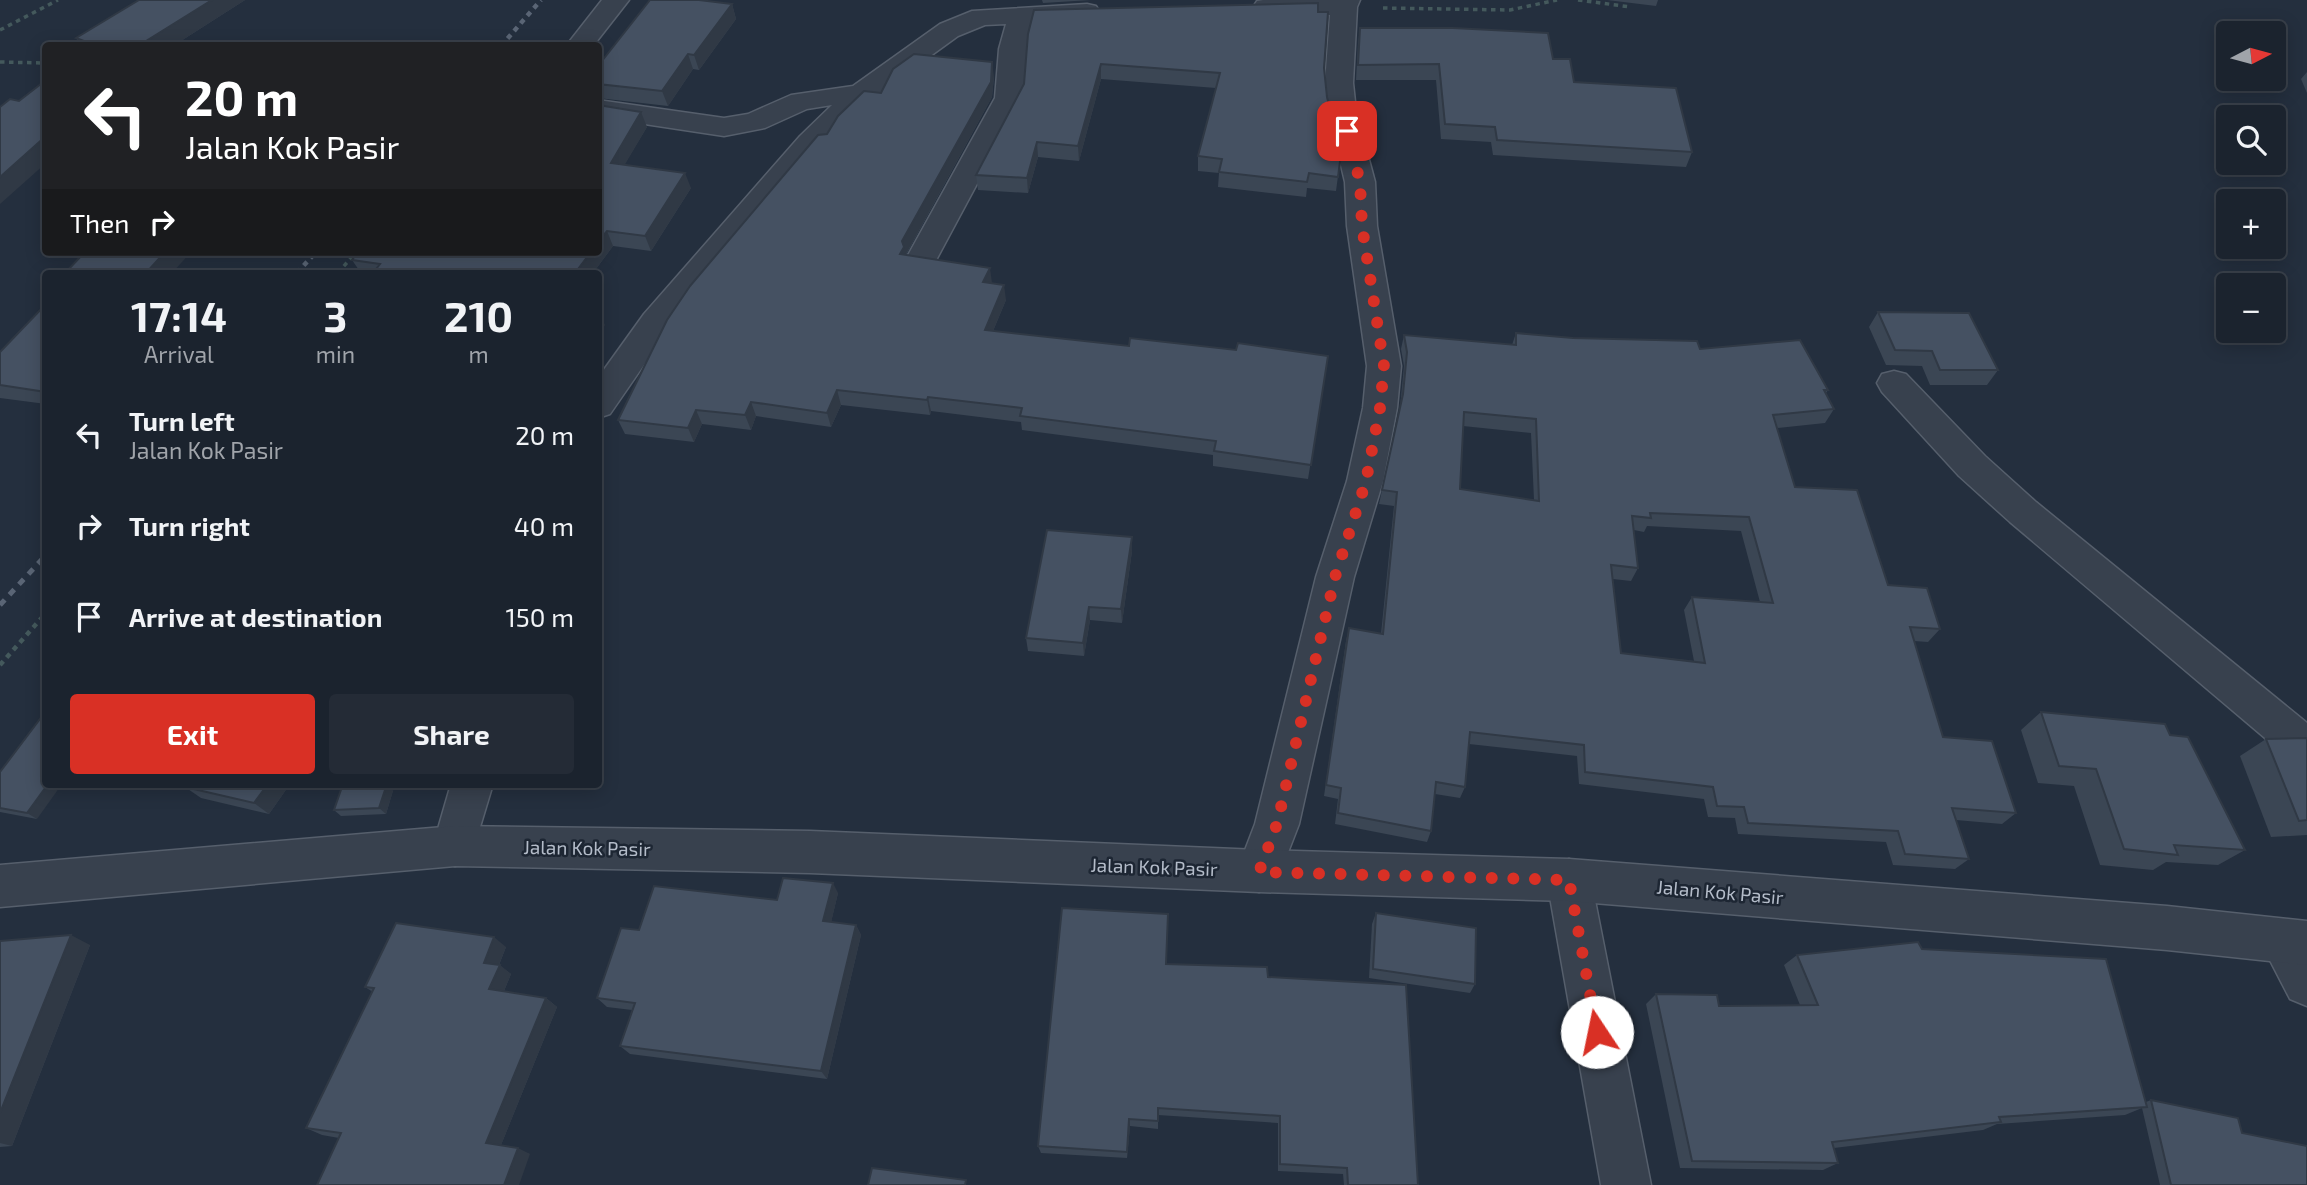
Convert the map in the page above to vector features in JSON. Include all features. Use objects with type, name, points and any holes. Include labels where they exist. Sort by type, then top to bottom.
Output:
[{"type":"street","points":[[582,42],[616,0]]},
{"type":"street","points":[[1245,7],[1346,4],[1339,83],[1342,111],[1360,182],[1362,226],[1384,366],[1380,408],[1366,481],[1335,577],[1277,824],[1259,872]]},
{"type":"street","points":[[602,399],[656,322],[810,142],[861,93],[948,30],[981,17],[1113,11]]},
{"type":"street","points":[[923,257],[1009,98],[1013,49],[1022,15]]},
{"type":"street","points":[[602,109],[724,127],[755,122],[801,101],[861,93]]},
{"type":"street","points":[[1894,383],[1972,466],[2023,512],[2307,748]]},
{"type":"street","points":[[454,846],[471,788]]},
{"type":"street","name":"Jalan Kok Pasir","points":[[0,886],[454,846],[810,852],[1259,872],[1569,880],[2167,928],[2295,942]]},
{"type":"street","points":[[1569,880],[1626,1185]]},
{"type":"street","points":[[2295,942],[2307,983]]},
{"type":"path","points":[[0,30],[58,0]]},
{"type":"path","points":[[1346,4],[1510,10],[1557,0]]},
{"type":"path","points":[[1578,0],[1631,7]]},
{"type":"path","points":[[0,62],[42,63]]},
{"type":"path","points":[[341,270],[353,256]]},
{"type":"path","points":[[0,665],[42,618]]},
{"type":"building","points":[[139,0],[212,0],[144,42],[86,42],[76,38]]},
{"type":"building","points":[[650,0],[699,0],[732,4],[694,55],[688,54],[662,91],[602,84],[602,61]]},
{"type":"building","points":[[1318,3],[1318,12],[1328,12],[1324,68],[1327,97],[1341,154],[1338,177],[1309,173],[1307,182],[1219,172],[1222,159],[1198,156],[1220,73],[1101,64],[1078,146],[1037,142],[1027,178],[976,175],[1024,84],[1028,34],[1034,10]]},
{"type":"building","points":[[1360,28],[1453,28],[1548,33],[1553,59],[1570,59],[1574,82],[1676,88],[1692,152],[1497,140],[1495,127],[1445,124],[1439,64],[1358,65]]},
{"type":"building","points":[[914,54],[992,62],[991,82],[902,241],[904,247],[900,254],[990,268],[983,282],[1004,285],[985,330],[1129,346],[1130,338],[1236,350],[1238,343],[1328,356],[1311,465],[1214,451],[1216,441],[1020,416],[1022,408],[837,390],[827,413],[751,402],[745,415],[696,410],[688,428],[618,420],[667,320],[690,286],[818,135],[827,134],[838,116],[864,91],[881,93],[893,69]]},
{"type":"building","points":[[42,83],[42,140],[0,177],[0,107],[10,99],[19,101]]},
{"type":"building","points":[[602,106],[641,112],[611,163],[685,173],[645,236],[607,231],[602,237]]},
{"type":"building","points":[[81,256],[161,256],[149,270],[68,270]]},
{"type":"building","points":[[355,256],[588,256],[577,270],[375,270],[380,264],[352,260]]},
{"type":"building","points":[[42,308],[42,391],[0,385],[0,352]]},
{"type":"building","points":[[1878,312],[1969,313],[1998,370],[1940,370],[1932,351],[1895,350]]},
{"type":"building","points":[[1516,333],[1573,338],[1697,341],[1700,349],[1800,340],[1828,390],[1824,390],[1834,409],[1773,415],[1795,487],[1857,490],[1888,585],[1927,588],[1940,629],[1910,627],[1943,737],[1992,741],[2016,813],[1952,808],[1969,859],[1905,854],[1898,831],[1748,823],[1744,807],[1717,806],[1713,787],[1585,772],[1584,745],[1470,732],[1465,787],[1436,782],[1431,831],[1338,813],[1341,788],[1326,785],[1349,628],[1383,634],[1397,492],[1382,490],[1403,394],[1407,352],[1404,335],[1516,345]],"holes":[[[1464,412],[1536,419],[1539,501],[1460,489]],[[1650,513],[1749,517],[1773,603],[1692,597],[1705,663],[1621,653],[1611,565],[1638,568],[1632,516],[1651,518]]]},
{"type":"building","points":[[1047,530],[1132,537],[1121,609],[1089,607],[1083,643],[1026,638]]},
{"type":"building","points":[[2041,712],[2165,724],[2170,735],[2188,737],[2245,850],[2174,845],[2178,855],[2124,849],[2096,769],[2059,766]]},
{"type":"building","points":[[42,716],[42,788],[45,788],[27,813],[0,808],[0,772]]},
{"type":"building","points":[[2307,738],[2307,820],[2299,821],[2266,739]]},
{"type":"building","points":[[189,788],[265,788],[254,803]]},
{"type":"building","points":[[342,788],[386,788],[379,808],[334,810]]},
{"type":"building","points":[[783,878],[833,883],[823,921],[856,925],[821,1071],[620,1046],[635,1003],[597,998],[621,928],[639,930],[654,886],[777,900]]},
{"type":"building","points":[[1062,908],[1168,914],[1166,964],[1267,967],[1268,977],[1406,985],[1418,1185],[1348,1185],[1347,1168],[1280,1164],[1280,1116],[1158,1108],[1158,1121],[1129,1119],[1127,1152],[1038,1146]]},
{"type":"building","points":[[1376,913],[1476,928],[1475,984],[1373,969]]},
{"type":"building","points":[[396,923],[494,937],[484,963],[500,965],[489,989],[546,998],[486,1143],[518,1148],[504,1185],[317,1185],[341,1133],[306,1128],[374,988],[365,987]]},
{"type":"building","points":[[71,935],[0,1113],[0,941]]},
{"type":"building","points":[[1918,942],[1922,949],[2106,959],[2147,1107],[1999,1117],[2001,1122],[1832,1142],[1838,1163],[1692,1161],[1656,994],[1717,995],[1719,1006],[1818,1005],[1797,955]]},
{"type":"building","points":[[2151,1100],[2238,1118],[2242,1133],[2307,1146],[2307,1185],[2171,1185]]},
{"type":"building","points":[[872,1168],[966,1180],[965,1185],[868,1185]]},
{"type":"railway","points":[[504,42],[541,0]]},
{"type":"railway","points":[[300,270],[312,256]]},
{"type":"railway","points":[[0,605],[42,559]]},
{"type":"route","points":[[1347,131],[1360,182],[1362,226],[1384,366],[1380,408],[1366,481],[1335,577],[1277,824],[1259,872],[1569,880],[1597,1032]]}]
